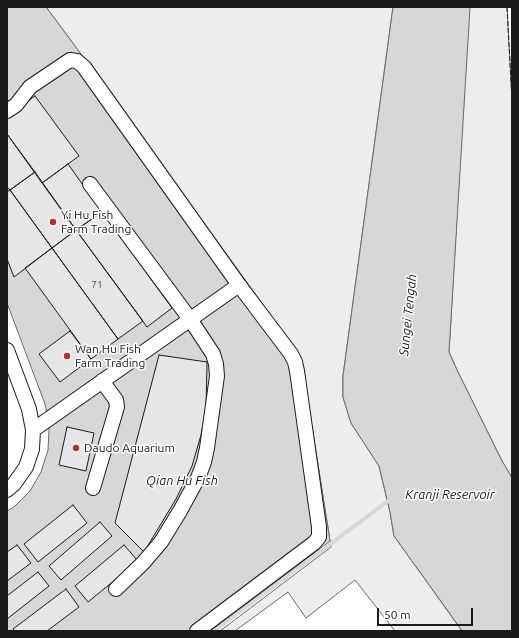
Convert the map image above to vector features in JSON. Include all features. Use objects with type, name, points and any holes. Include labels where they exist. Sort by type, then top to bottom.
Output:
[{"type":"street","points":[[7,111],[16,105],[30,87],[70,60],[77,61],[84,67],[239,285],[291,354],[295,362],[319,537],[314,543],[197,631]]},
{"type":"street","points":[[90,184],[190,319],[213,354],[217,376],[207,448],[198,478],[162,542],[116,589]]},
{"type":"street","points":[[33,430],[239,285]]},
{"type":"street","points":[[7,350],[29,409],[33,430],[32,449],[26,467],[14,484],[7,490]]},
{"type":"street","points":[[93,488],[117,407],[116,400],[102,381]]},
{"type":"shaded area","points":[[46,7],[393,7],[343,376],[343,397],[351,423],[379,466],[394,536],[462,631],[395,631],[355,580],[306,618],[288,592],[235,631],[220,631],[331,547],[301,357]]},
{"type":"shaded area","points":[[469,7],[507,7],[512,100],[512,478],[501,459],[449,352]]},
{"type":"water","name":"Qian Hu Fish","points":[[7,7],[46,7],[301,357],[330,541],[211,631],[7,631],[7,511],[14,507],[30,491],[41,472],[48,450],[49,422],[45,404],[7,303]]},
{"type":"water","name":"Kranji Reservoir","points":[[393,7],[470,8],[449,352],[501,459],[512,478],[512,631],[462,631],[394,536],[379,466],[351,423],[343,397],[343,376]]},
{"type":"building","points":[[35,96],[79,156],[42,183],[7,134],[7,116]]},
{"type":"building","points":[[7,134],[35,172],[10,190],[7,187]]},
{"type":"building","points":[[68,164],[102,212],[76,230],[42,183]]},
{"type":"building","points":[[35,172],[76,230],[52,248],[10,190]]},
{"type":"building","points":[[10,190],[52,248],[14,277],[7,259],[7,192]]},
{"type":"building","points":[[102,212],[172,308],[147,327],[76,230]]},
{"type":"building","points":[[76,230],[143,321],[118,339],[52,248]]},
{"type":"building","points":[[52,248],[118,339],[91,359],[25,268]]},
{"type":"building","points":[[70,331],[91,359],[60,382],[39,354]]},
{"type":"building","points":[[159,355],[207,362],[206,411],[192,466],[176,499],[144,552],[115,523]]},
{"type":"building","points":[[67,427],[94,433],[86,471],[59,465]]},
{"type":"building","points":[[73,505],[87,523],[38,562],[24,544]]},
{"type":"building","points":[[100,522],[112,536],[61,580],[49,566]]},
{"type":"building","points":[[17,545],[31,563],[7,581],[7,552]]},
{"type":"building","points":[[124,545],[138,561],[88,602],[75,586]]},
{"type":"building","points":[[38,572],[49,586],[7,619],[7,596]]},
{"type":"building","points":[[66,589],[79,607],[47,631],[15,631],[13,629]]},
{"type":"waterway","points":[[214,631],[388,501],[393,500]]},
{"type":"fence","points":[[507,7],[512,100]]},
{"type":"place","name":"Yi Hu Fish Farm Trading","points":[[53,222]]},
{"type":"place","name":"Wan Hu Fish Farm Trading","points":[[67,356]]},
{"type":"place","name":"Daudo Aquarium","points":[[76,448]]},
{"type":"water label","name":"Sungei Tengah","points":[[408,315]]}]
